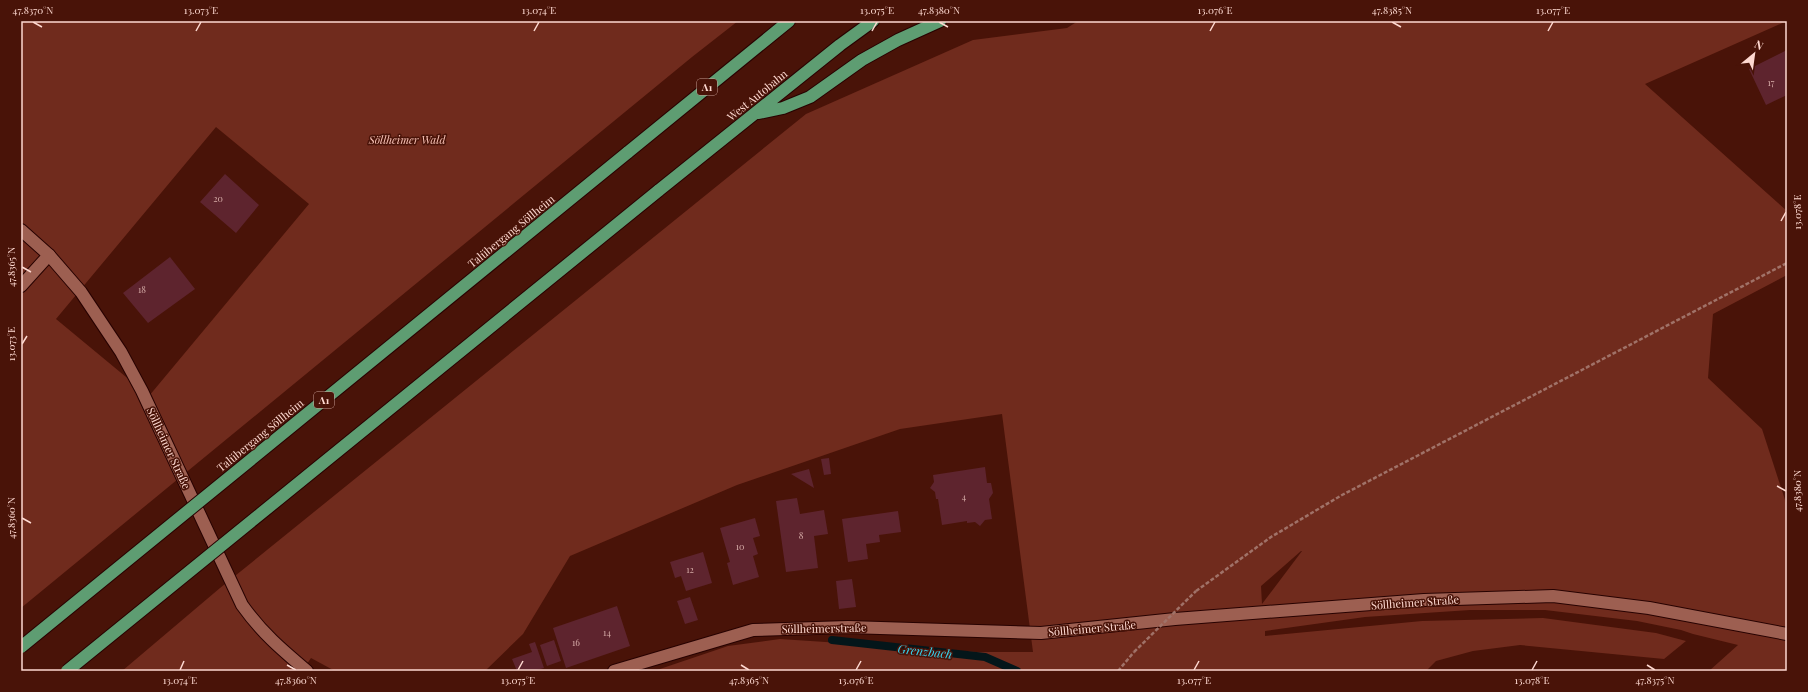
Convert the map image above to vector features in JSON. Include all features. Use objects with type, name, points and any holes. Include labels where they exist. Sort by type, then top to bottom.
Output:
[{"type":"highway","name":"Talübergang Söllheim","points":[[21,646],[627,154],[788,21]]},
{"type":"highway","name":"West Autobahn","points":[[67,671],[840,44],[873,21]]},
{"type":"highway","points":[[755,114],[783,108],[810,97],[862,60],[898,40],[940,21]]},
{"type":"street","name":"Söllheimer Straße","points":[[21,230],[49,256],[81,292],[121,352],[142,391],[242,605],[259,628],[279,648],[307,671]]},
{"type":"street","points":[[21,286],[49,256]]},
{"type":"street","name":"Söllheimer Straße","points":[[1041,633],[1175,619],[1424,600],[1553,596],[1650,608],[1787,634]]},
{"type":"street","name":"Söllheimerstraße","points":[[614,671],[753,630],[848,627],[1041,633]]},
{"type":"path","points":[[1118,671],[1134,652],[1196,591],[1271,537],[1342,495],[1787,263]]},
{"type":"green space","name":"Söllheimer Wald","points":[[21,21],[738,21],[692,57],[21,608]],"holes":[[[216,127],[309,204],[149,396],[56,319]]]},
{"type":"green space","points":[[1078,21],[1787,21],[1645,84],[1787,211],[1787,275],[1713,314],[1708,378],[1762,429],[1787,506],[1787,671],[1709,671],[1738,645],[1681,630],[1637,621],[1545,610],[1470,610],[1365,617],[1265,631],[1265,636],[1422,621],[1543,618],[1656,633],[1686,641],[1664,659],[1520,645],[1473,651],[1436,661],[1426,671],[654,671],[728,646],[780,639],[977,652],[1033,652],[1002,414],[900,429],[737,485],[570,556],[523,634],[485,671],[335,671],[311,658],[302,671],[122,671],[220,588],[806,114],[973,40],[1067,28]],"holes":[[[1302,551],[1262,604],[1261,586]]]},
{"type":"building","points":[[1787,50],[1787,95],[1766,105],[1749,69]]},
{"type":"building","points":[[225,174],[259,205],[236,233],[200,202]]},
{"type":"building","points":[[170,257],[195,289],[148,323],[123,293]]},
{"type":"building","points":[[829,458],[831,474],[824,475],[821,459]]},
{"type":"building","points":[[985,467],[987,483],[991,483],[993,493],[989,499],[992,519],[985,520],[980,526],[975,522],[967,523],[967,521],[942,525],[938,499],[936,499],[935,492],[930,488],[934,482],[933,475]]},
{"type":"building","points":[[809,469],[814,488],[791,474]]},
{"type":"building","points":[[797,498],[800,514],[824,510],[828,534],[814,536],[818,568],[786,572],[776,501]]},
{"type":"building","points":[[898,511],[901,532],[879,535],[880,542],[866,544],[868,559],[848,562],[842,519]]},
{"type":"building","points":[[755,518],[760,536],[753,538],[758,554],[753,556],[759,577],[733,585],[727,563],[730,562],[720,528]]},
{"type":"building","points":[[703,552],[712,583],[686,591],[681,576],[675,578],[670,562]]},
{"type":"building","points":[[852,579],[856,607],[839,609],[836,581]]},
{"type":"building","points":[[690,597],[698,620],[685,624],[677,601]]},
{"type":"building","points":[[617,606],[630,646],[566,668],[553,628]]},
{"type":"building","points":[[554,640],[561,661],[547,666],[540,645]]},
{"type":"building","points":[[535,642],[544,668],[533,671],[517,671],[512,659],[532,652],[529,644]]},
{"type":"waterway","name":"Grenzbach","points":[[832,640],[985,657],[1017,671]]}]
